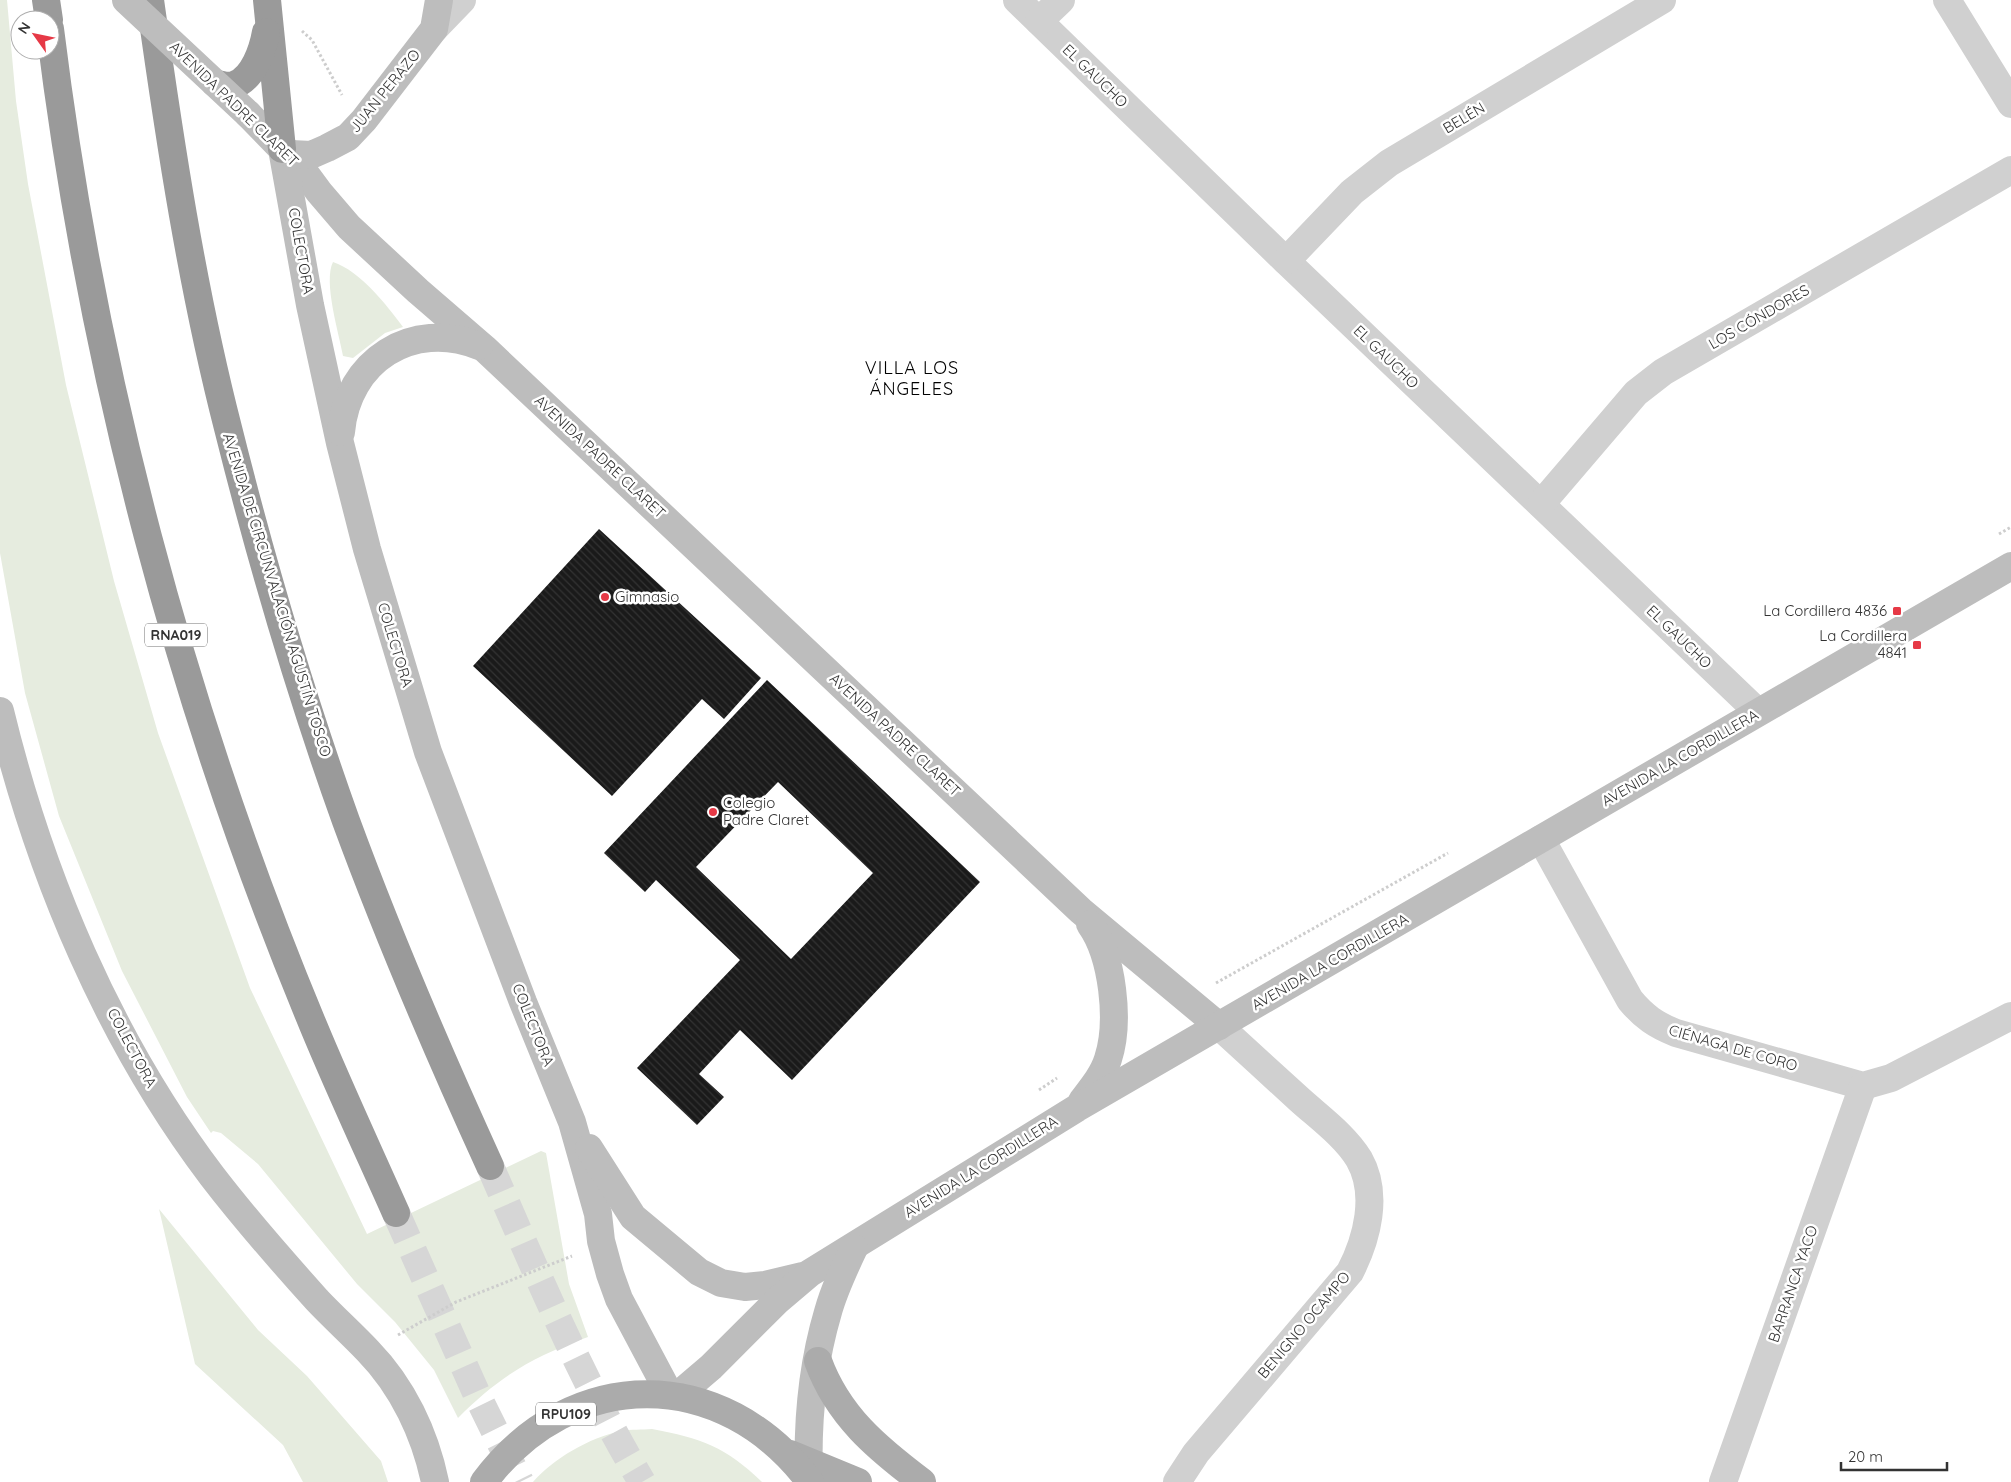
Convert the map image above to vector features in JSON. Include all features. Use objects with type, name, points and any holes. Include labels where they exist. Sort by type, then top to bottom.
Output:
[{"type":"highway","name":"AVENIDA DE CIRCUNVALACIÓN AGUSTÍN TOSCO","points":[[150,0],[178,184],[199,300],[227,426],[261,550],[305,698],[346,819],[392,940],[439,1054],[490,1166]]},
{"type":"highway","points":[[215,83],[226,86],[234,85],[248,74],[260,55],[268,12]]},
{"type":"highway","points":[[268,12],[287,152]]},
{"type":"highway","name":"RNA019","points":[[54,60],[72,183],[91,285],[136,490],[163,592],[235,821],[312,1024],[396,1213]]},
{"type":"main road","name":"AVENIDA PADRE CLARET","points":[[126,0],[287,152],[318,192],[349,227],[418,291],[484,348],[1081,911],[1219,1026]]},
{"type":"main road","points":[[434,29],[439,0]]},
{"type":"main road","name":"JUAN PERAZO","points":[[287,152],[311,154],[327,148],[348,136],[364,120],[434,29]]},
{"type":"main road","name":"COLECTORA","points":[[287,152],[310,305],[340,443],[367,549],[428,752],[506,957],[572,1122]]},
{"type":"main road","points":[[340,443],[346,406],[353,391],[370,365],[383,354],[406,342],[435,337],[467,341],[484,348]]},
{"type":"main road","name":"AVENIDA LA CORDILLERA","points":[[674,1395],[711,1367],[777,1301],[810,1273],[854,1248],[1077,1108],[2011,566]]},
{"type":"main road","name":"COLECTORA","points":[[0,711],[17,781],[66,918],[138,1062],[166,1110],[212,1177],[304,1286],[370,1352],[404,1398],[420,1431],[436,1482]]},
{"type":"main road","name":"AVENIDA PADRE CLARET","points":[[1077,1108],[1101,1076],[1108,1058],[1112,1039],[1109,968],[1104,949],[1095,931],[1081,911]]},
{"type":"main road","points":[[572,1122],[598,1214],[601,1241],[619,1299],[674,1395]]},
{"type":"main road","points":[[572,1122],[633,1217],[699,1272],[721,1283],[745,1287],[765,1285],[810,1273]]},
{"type":"main road","points":[[854,1248],[836,1287],[827,1313],[811,1409],[809,1475],[858,1482]]},
{"type":"main road","points":[[818,1361],[825,1382],[845,1413],[886,1454],[922,1482]]},
{"type":"main road","name":"RPU109","points":[[484,1482],[510,1450],[530,1434],[578,1408],[605,1399],[634,1394],[674,1395],[724,1410],[747,1423],[784,1451],[809,1475]]},
{"type":"street","name":"JUAN PERAZO","points":[[434,29],[462,0]]},
{"type":"street","name":"EL GAUCHO","points":[[1016,0],[1286,262],[1758,712]]},
{"type":"street","points":[[1039,21],[1061,0]]},
{"type":"street","name":"BELÉN","points":[[1286,262],[1352,192],[1389,163],[1662,0]]},
{"type":"street","points":[[1948,0],[2011,104]]},
{"type":"street","name":"LOS CÓNDORES","points":[[1541,504],[1636,393],[1664,372],[2011,170]]},
{"type":"street","name":"CIÉNAGA DE CORO","points":[[1541,839],[1622,987],[1642,1015],[1656,1025],[1676,1033],[1864,1086]]},
{"type":"street","points":[[1864,1086],[1892,1078],[2011,1016]]},
{"type":"street","name":"BENIGNO OCAMPO","points":[[1177,1482],[1196,1453],[1350,1272],[1362,1250],[1369,1215],[1368,1186],[1359,1160],[1339,1135],[1219,1026]]},
{"type":"street","name":"BARRANCA YACO","points":[[1724,1482],[1864,1086]]},
{"type":"path","points":[[268,12],[285,24],[304,32],[312,40],[340,93],[364,120]]},
{"type":"path","points":[[370,1352],[456,1302],[573,1255],[601,1241]]},
{"type":"shaded area","points":[[0,0],[7,0],[10,60],[12,60],[16,101],[28,184],[66,385],[114,581],[158,733],[250,988],[367,1234],[541,1151],[546,1153],[569,1284],[588,1337],[550,1352],[518,1369],[488,1390],[458,1418],[434,1370],[395,1322],[357,1284],[258,1164],[221,1133],[213,1131],[211,1133],[187,1097],[122,971],[59,816],[25,693],[0,553]]},
{"type":"shaded area","points":[[333,262],[343,266],[363,280],[403,327],[385,333],[353,358],[343,356],[335,321],[330,282],[330,271]]},
{"type":"shaded area","points":[[159,1209],[258,1330],[307,1376],[381,1461],[388,1482],[303,1482],[283,1445],[195,1364]]},
{"type":"shaded area","points":[[652,1429],[685,1436],[712,1446],[737,1460],[762,1482],[533,1482],[551,1465],[585,1444],[621,1431]]},
{"type":"building","name":"Gimnasio","points":[[599,529],[761,678],[724,719],[702,699],[612,796],[473,666]]},
{"type":"building","points":[[767,680],[980,882],[792,1080],[740,1030],[699,1074],[724,1097],[697,1125],[637,1068],[740,960],[656,880],[645,892],[604,853]],"holes":[[[778,782],[873,873],[791,959],[696,867]]]},
{"type":"tunnel","points":[[490,1166],[580,1366],[642,1482]]},
{"type":"tunnel","points":[[396,1213],[478,1397],[520,1482]]},
{"type":"place","name":"Gimnasio","points":[[605,597]]},
{"type":"place","name":"La Cordillera 4836","points":[[1897,611]]},
{"type":"place","name":"La Cordillera 4841","points":[[1917,645]]},
{"type":"place","name":"Colegio Padre Claret","points":[[713,812]]},
{"type":"district","name":"VILLA LOS ÁNGELES","points":[[912,378]]}]
